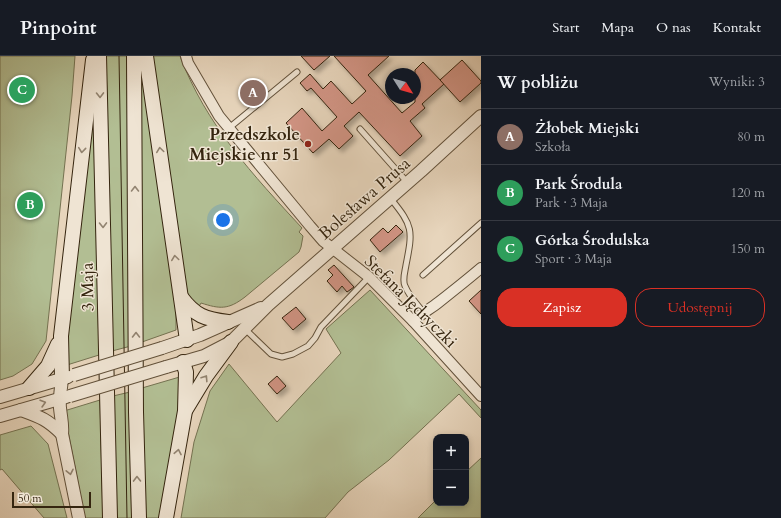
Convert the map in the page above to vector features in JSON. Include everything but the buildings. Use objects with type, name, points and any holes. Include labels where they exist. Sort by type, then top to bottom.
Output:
[{"type":"main road","points":[[68,377],[61,336],[93,56]]},
{"type":"main road","name":"3 Maja","points":[[99,56],[110,518]]},
{"type":"main road","points":[[134,56],[136,404],[139,518]]},
{"type":"main road","points":[[146,56],[187,340]]},
{"type":"main road","points":[[181,297],[189,308],[196,313],[215,321],[228,322]]},
{"type":"main road","points":[[29,388],[48,366],[61,336]]},
{"type":"main road","points":[[185,411],[206,376],[231,342]]},
{"type":"main road","points":[[166,518],[185,411],[186,372],[183,362]]},
{"type":"street","name":"Stefana Jędryczki","points":[[186,56],[188,63],[219,116],[323,241],[369,277],[413,321],[481,396]]},
{"type":"street","name":"Bolesława Prusa","points":[[0,416],[204,356],[231,342],[268,305],[481,116]]},
{"type":"street","points":[[413,321],[481,268]]},
{"type":"street","name":"Bolesława Prusa","points":[[0,396],[68,377],[187,340],[268,305]]},
{"type":"street","points":[[183,362],[187,340]]},
{"type":"street","points":[[68,377],[65,397],[60,409],[63,424],[62,434],[79,518]]},
{"type":"street","points":[[20,410],[51,423],[62,434]]},
{"type":"lane","points":[[229,128],[297,72]]},
{"type":"lane","points":[[360,129],[407,183]]},
{"type":"lane","points":[[390,198],[408,222],[411,232],[404,275],[404,285],[423,312]]},
{"type":"lane","points":[[423,275],[481,223]]},
{"type":"lane","points":[[244,328],[271,354],[282,357],[293,354],[308,346],[315,338],[321,326],[369,277]]},
{"type":"green space","points":[[0,56],[75,56],[46,341],[32,364],[13,376],[0,380]]},
{"type":"green space","points":[[106,56],[128,56],[131,346],[112,351]]},
{"type":"green space","points":[[152,56],[180,56],[203,105],[217,127],[232,148],[302,228],[299,232],[303,236],[299,252],[245,297],[229,306],[219,307],[201,303],[197,310],[188,297]]},
{"type":"green space","points":[[140,61],[176,310],[176,330],[142,342]]},
{"type":"green space","points":[[94,100],[99,355],[67,365],[64,357]]},
{"type":"green space","points":[[370,290],[481,410],[481,418],[459,394],[389,460],[348,492],[325,518],[181,518],[194,442],[210,391],[229,364],[277,422],[341,353],[326,329]]},
{"type":"green space","points":[[183,376],[183,384],[160,518],[145,518],[142,388]]},
{"type":"green space","points":[[130,392],[134,518],[116,518],[113,396]]},
{"type":"green space","points":[[100,400],[103,518],[85,518],[64,411]]},
{"type":"green space","points":[[31,426],[48,444],[67,518],[44,518],[2,469],[0,470],[0,435]]},
{"type":"green space","points":[[481,458],[481,518],[418,518],[433,503],[433,506],[469,506],[469,469]]},
{"type":"tram line","points":[[119,56],[127,518]]},
{"type":"place","name":"Górka Środulska","points":[[22,90]]},
{"type":"place","name":"Żłobek Miejski","points":[[253,93]]},
{"type":"place","name":"Przedszkole Miejskie nr 51","points":[[308,144]]},
{"type":"place","name":"Park Środula","points":[[30,205]]}]
